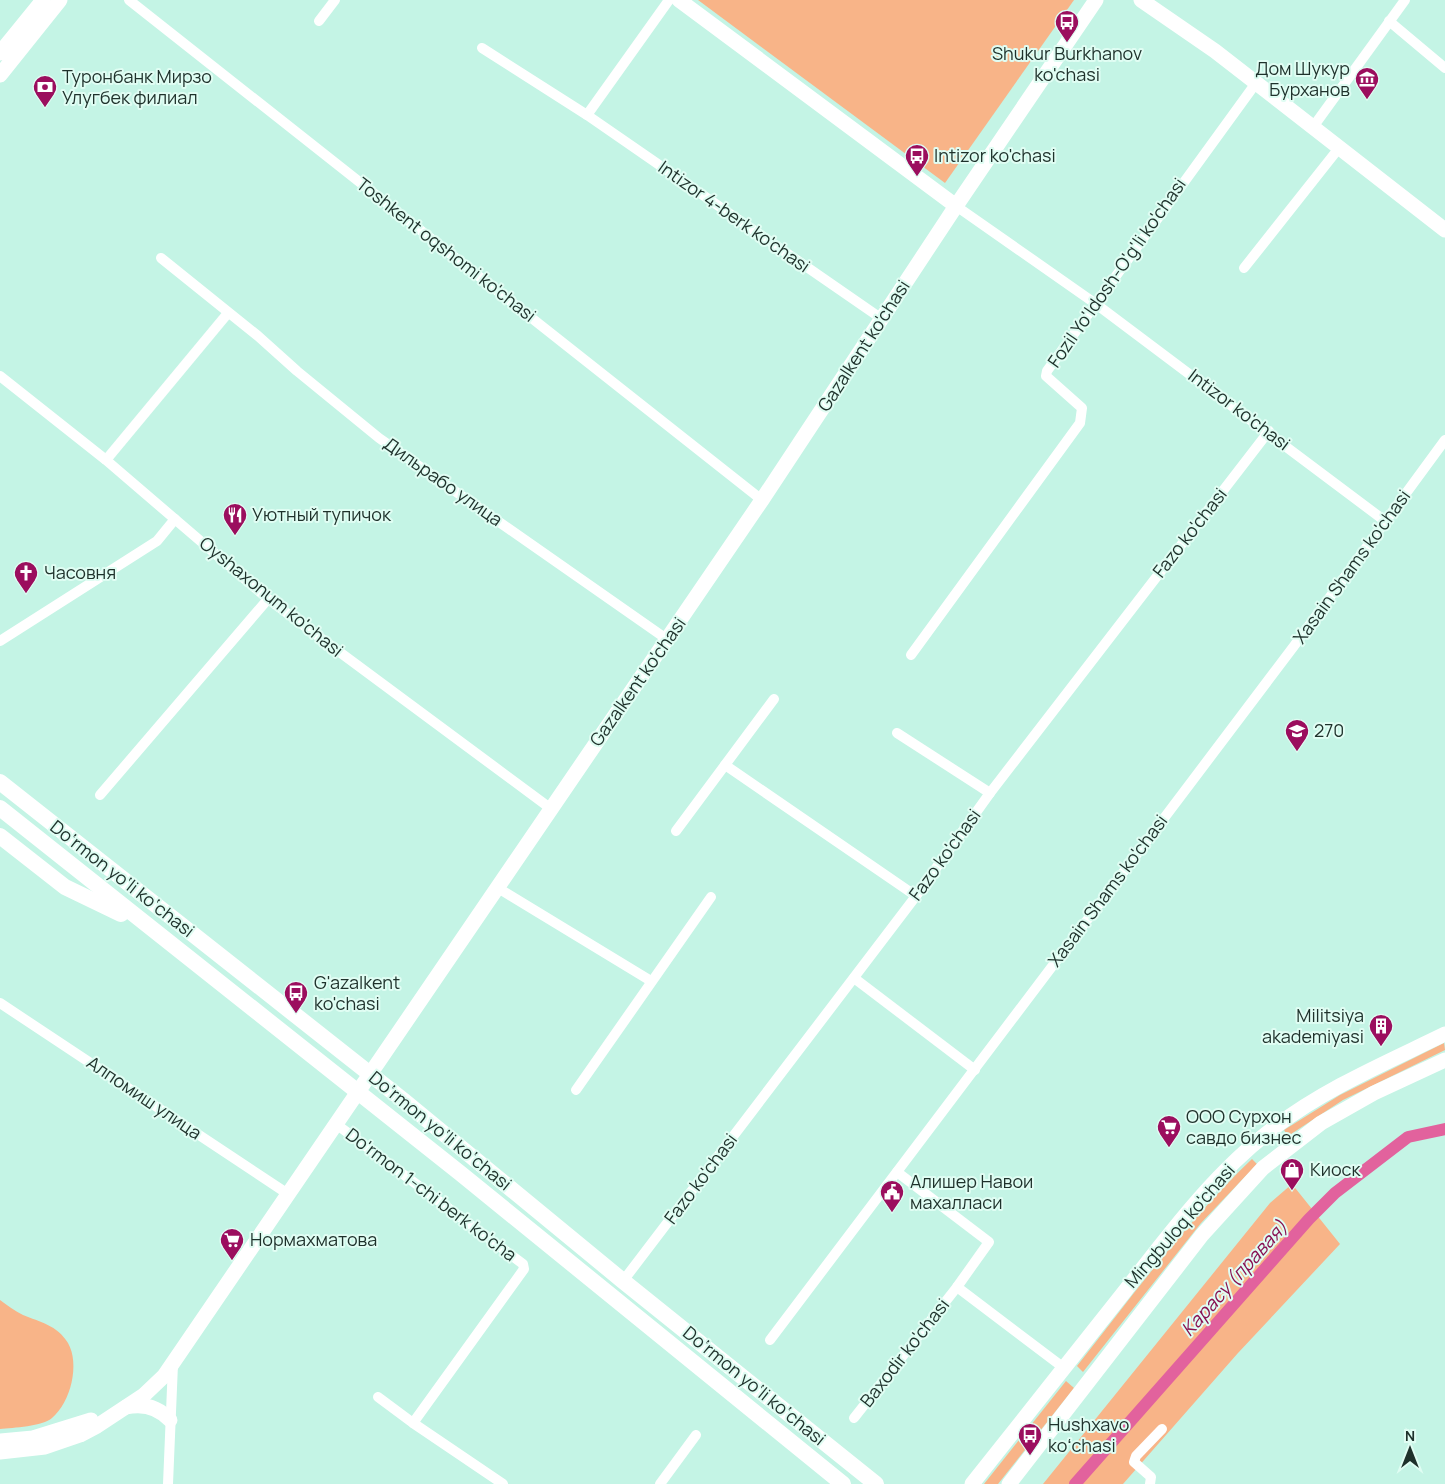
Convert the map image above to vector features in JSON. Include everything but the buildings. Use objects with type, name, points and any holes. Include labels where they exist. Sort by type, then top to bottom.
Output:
[{"type":"main road","points":[[0,53],[43,0]]},
{"type":"main road","points":[[0,75],[60,0]]},
{"type":"main road","name":"Intizor ko'chasi","points":[[679,0],[956,206]]},
{"type":"main road","name":"Gazalkent ko'chasi","points":[[121,1409],[151,1390],[174,1361],[498,888],[550,808],[668,640],[956,206],[1096,0]]},
{"type":"main road","points":[[1141,0],[1214,51],[1445,230]]},
{"type":"main road","name":"Do‘rmon yo‘li ko‘chasi","points":[[0,782],[371,1074],[623,1281],[876,1484]]},
{"type":"main road","name":"Do‘rmon yo‘li ko‘chasi","points":[[0,808],[358,1092],[843,1484]]},
{"type":"main road","points":[[0,836],[65,887],[150,928]]},
{"type":"main road","name":"Mingbuloq ko'chasi","points":[[972,1484],[1181,1220],[1230,1167],[1263,1136],[1325,1095],[1445,1034]]},
{"type":"main road","name":"Mingbuloq ko'chasi","points":[[1009,1484],[1214,1221],[1250,1181],[1279,1155],[1321,1123],[1374,1094],[1445,1060]]},
{"type":"main road","points":[[1263,1136],[1279,1155]]},
{"type":"main road","points":[[1064,1368],[1086,1385]]},
{"type":"main road","points":[[0,1441],[43,1435],[134,1405],[148,1406],[160,1411],[170,1420]]},
{"type":"main road","points":[[0,1452],[35,1449],[72,1438],[97,1426],[121,1409]]},
{"type":"street","name":"Toshkent oqshomi ko'chasi","points":[[129,0],[762,500]]},
{"type":"street","points":[[319,21],[335,0]]},
{"type":"street","points":[[587,115],[669,0]]},
{"type":"street","points":[[1313,127],[1405,0]]},
{"type":"street","points":[[1389,21],[1445,68]]},
{"type":"street","name":"Intizor 4-berk ko'chasi","points":[[482,48],[587,115],[882,319]]},
{"type":"street","name":"Fozil Yo'ldosh-O'g'li ko'chasi","points":[[911,656],[1080,423],[1082,408],[1046,376],[1047,371],[1256,83]]},
{"type":"street","points":[[1244,268],[1339,148]]},
{"type":"street","name":"Intizor ko'chasi","points":[[956,206],[1096,304],[1268,431],[1385,521]]},
{"type":"street","name":"Дильрабо улица","points":[[161,258],[258,336],[297,371],[379,438],[668,640]]},
{"type":"street","points":[[106,460],[228,313]]},
{"type":"street","name":"Oyshaxonum ko'chasi","points":[[0,376],[106,460],[268,599],[550,808]]},
{"type":"street","name":"Fazo ko'chasi","points":[[623,1281],[916,896],[990,793],[1268,431]]},
{"type":"street","name":"Xasain Shams ko'chasi","points":[[770,1340],[975,1070],[1445,440]]},
{"type":"street","points":[[0,641],[157,541],[175,519]]},
{"type":"street","points":[[100,795],[268,599]]},
{"type":"street","points":[[676,831],[774,699]]},
{"type":"street","points":[[897,733],[990,793]]},
{"type":"street","points":[[725,765],[916,896]]},
{"type":"street","points":[[498,888],[651,981]]},
{"type":"street","points":[[576,1090],[711,897]]},
{"type":"street","points":[[854,978],[975,1070]]},
{"type":"street","name":"Алпомиш улица","points":[[0,1003],[288,1194]]},
{"type":"street","name":"Do'rmon 1-chi berk ko'cha","points":[[336,1124],[523,1264],[524,1269],[413,1422]]},
{"type":"street","name":"Baxodir ko'chasi","points":[[854,1418],[957,1287],[989,1242],[897,1172]]},
{"type":"street","points":[[957,1287],[1064,1368]]},
{"type":"street","points":[[168,1484],[174,1361]]},
{"type":"street","points":[[378,1397],[503,1484]]},
{"type":"street","points":[[1150,1484],[1152,1477],[1134,1462],[1136,1456],[1162,1429]]},
{"type":"street","points":[[660,1484],[696,1435]]},
{"type":"shaded area","points":[[698,0],[1074,0],[945,183]]},
{"type":"shaded area","points":[[1444,1043],[1445,1050],[1343,1100],[1288,1136],[1284,1130],[1340,1095]]},
{"type":"shaded area","points":[[1252,1159],[1257,1164],[1201,1223],[1083,1372],[1077,1366],[1182,1233]]},
{"type":"shaded area","points":[[1292,1184],[1340,1244],[1238,1353],[1123,1484],[1043,1484],[1270,1203]]},
{"type":"shaded area","points":[[0,1300],[23,1315],[42,1322],[59,1332],[68,1343],[72,1352],[73,1372],[69,1393],[59,1411],[48,1421],[28,1426],[0,1429]]},
{"type":"shaded area","points":[[1066,1381],[1074,1388],[998,1484],[984,1484]]},
{"type":"waterway","name":"Карасу (правая)","points":[[1075,1484],[1309,1219],[1335,1193],[1408,1137],[1445,1129]]},
{"type":"place","name":"Shukur Burkhanov ko'chasi","points":[[1067,43]]},
{"type":"place","name":"Дом Шукур Бурханов","points":[[1367,100]]},
{"type":"place","name":"Туронбанк Мирзо Улугбек филиал","points":[[45,108]]},
{"type":"place","name":"Intizor ko'chasi","points":[[917,177]]},
{"type":"place","name":"Уютный тупичок","points":[[235,536]]},
{"type":"place","name":"Часовня","points":[[26,594]]},
{"type":"place","name":"270","points":[[1297,752]]},
{"type":"place","name":"G'azalkent ko'chasi","points":[[296,1014]]},
{"type":"place","name":"Militsiya akademiyasi","points":[[1381,1047]]},
{"type":"place","name":"ООО Сурхон савдо бизнес","points":[[1169,1148]]},
{"type":"place","name":"Киоск","points":[[1292,1191]]},
{"type":"place","name":"Алишер Навои махалласи","points":[[892,1213]]},
{"type":"place","name":"Нормахматова","points":[[232,1261]]},
{"type":"place","name":"Hushxavo koʻchasi","points":[[1030,1456]]}]
